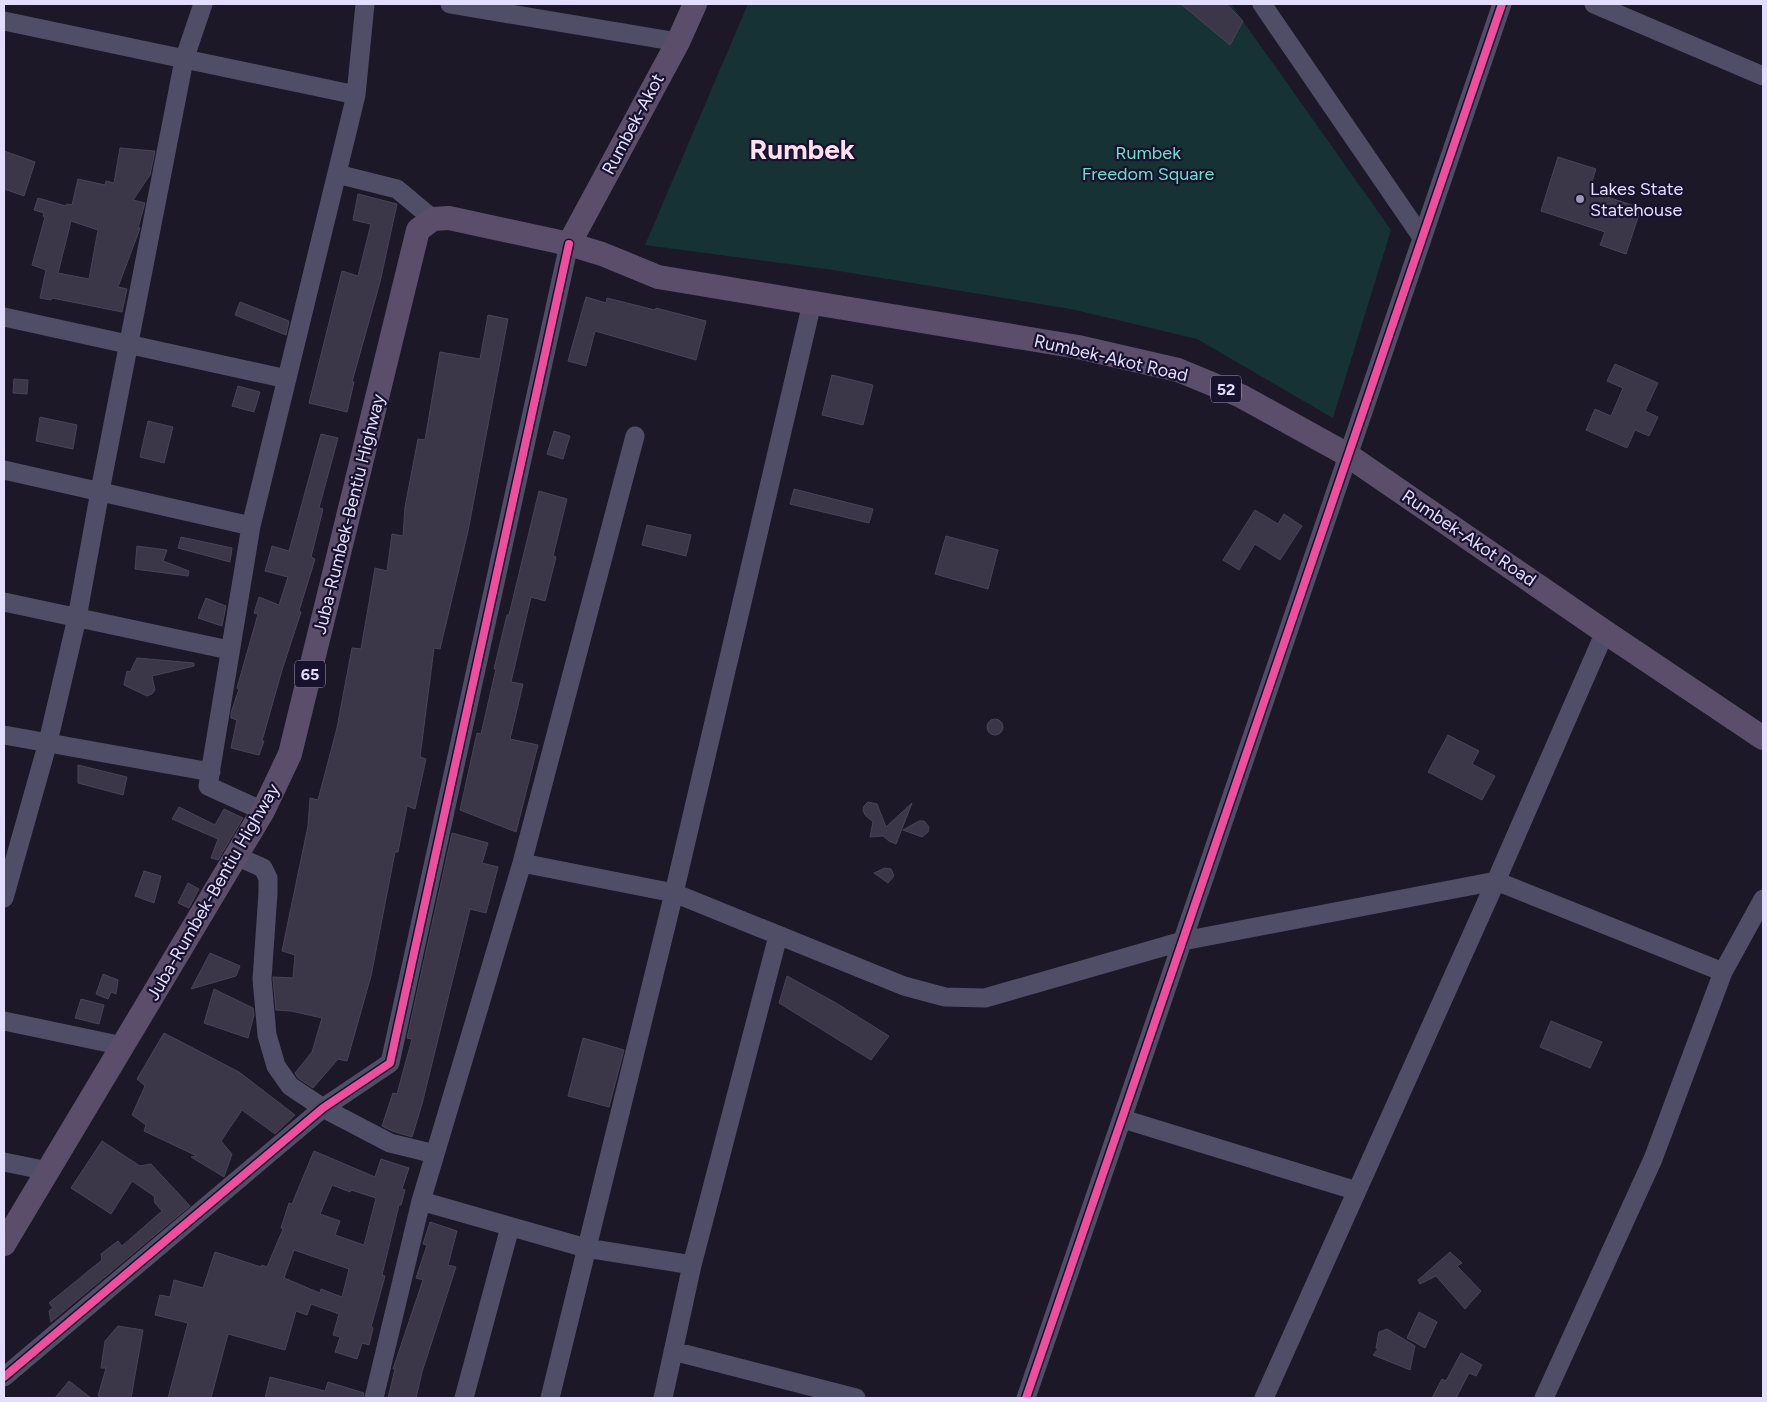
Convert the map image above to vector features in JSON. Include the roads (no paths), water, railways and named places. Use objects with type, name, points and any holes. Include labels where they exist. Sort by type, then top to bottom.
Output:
[{"type":"main road","name":"Rumbek-Akot","points":[[569,244],[678,42],[695,4]]},
{"type":"main road","points":[[434,219],[449,218],[569,244]]},
{"type":"main road","name":"Juba-Rumbek-Bentiu Highway","points":[[4,1244],[264,811],[290,754],[418,230],[434,219]]},
{"type":"main road","name":"Rumbek-Akot Road","points":[[569,244],[602,254],[658,277],[1078,347],[1178,370],[1242,396],[1346,454],[1763,738]]},
{"type":"street","points":[[4,898],[48,742],[78,618],[100,491],[184,60],[203,4]]},
{"type":"street","points":[[264,811],[208,786],[251,526],[356,95],[366,4]]},
{"type":"street","points":[[450,4],[678,42]]},
{"type":"street","points":[[1262,4],[1421,236]]},
{"type":"street","points":[[1026,1398],[1123,1119],[1346,454],[1502,4]]},
{"type":"street","points":[[1594,4],[1763,76]]},
{"type":"street","points":[[4,21],[356,95]]},
{"type":"street","points":[[336,174],[397,189],[434,219]]},
{"type":"street","points":[[4,1376],[323,1108],[390,1063],[569,244]]},
{"type":"street","points":[[550,1398],[674,893],[812,302]]},
{"type":"street","points":[[4,317],[287,379]]},
{"type":"street","points":[[374,1398],[422,1201],[522,863],[635,436]]},
{"type":"street","points":[[4,470],[251,526]]},
{"type":"street","points":[[4,602],[229,650]]},
{"type":"street","points":[[1264,1398],[1605,632]]},
{"type":"street","points":[[4,735],[211,772]]},
{"type":"street","points":[[236,856],[264,868],[268,878],[262,979],[267,1034],[276,1066],[290,1086],[323,1108],[390,1142],[435,1154]]},
{"type":"street","points":[[522,863],[674,893],[904,986],[945,997],[985,998],[1183,941],[1496,880],[1723,972]]},
{"type":"street","points":[[1544,1398],[1653,1159],[1723,972],[1763,899]]},
{"type":"street","points":[[663,1398],[692,1265],[778,936]]},
{"type":"street","points":[[4,1021],[122,1046]]},
{"type":"street","points":[[1123,1119],[1357,1191]]},
{"type":"street","points":[[4,1162],[48,1171]]},
{"type":"street","points":[[422,1201],[586,1248],[692,1265]]},
{"type":"street","points":[[464,1398],[510,1227]]},
{"type":"street","points":[[674,1350],[856,1398]]},
{"type":"place","name":"Lakes State Statehouse","points":[[1580,199]]},
{"type":"district","name":"Rumbek","points":[[802,149]]},
{"type":"park label","name":"Rumbek Freedom Square","points":[[1148,163]]}]
